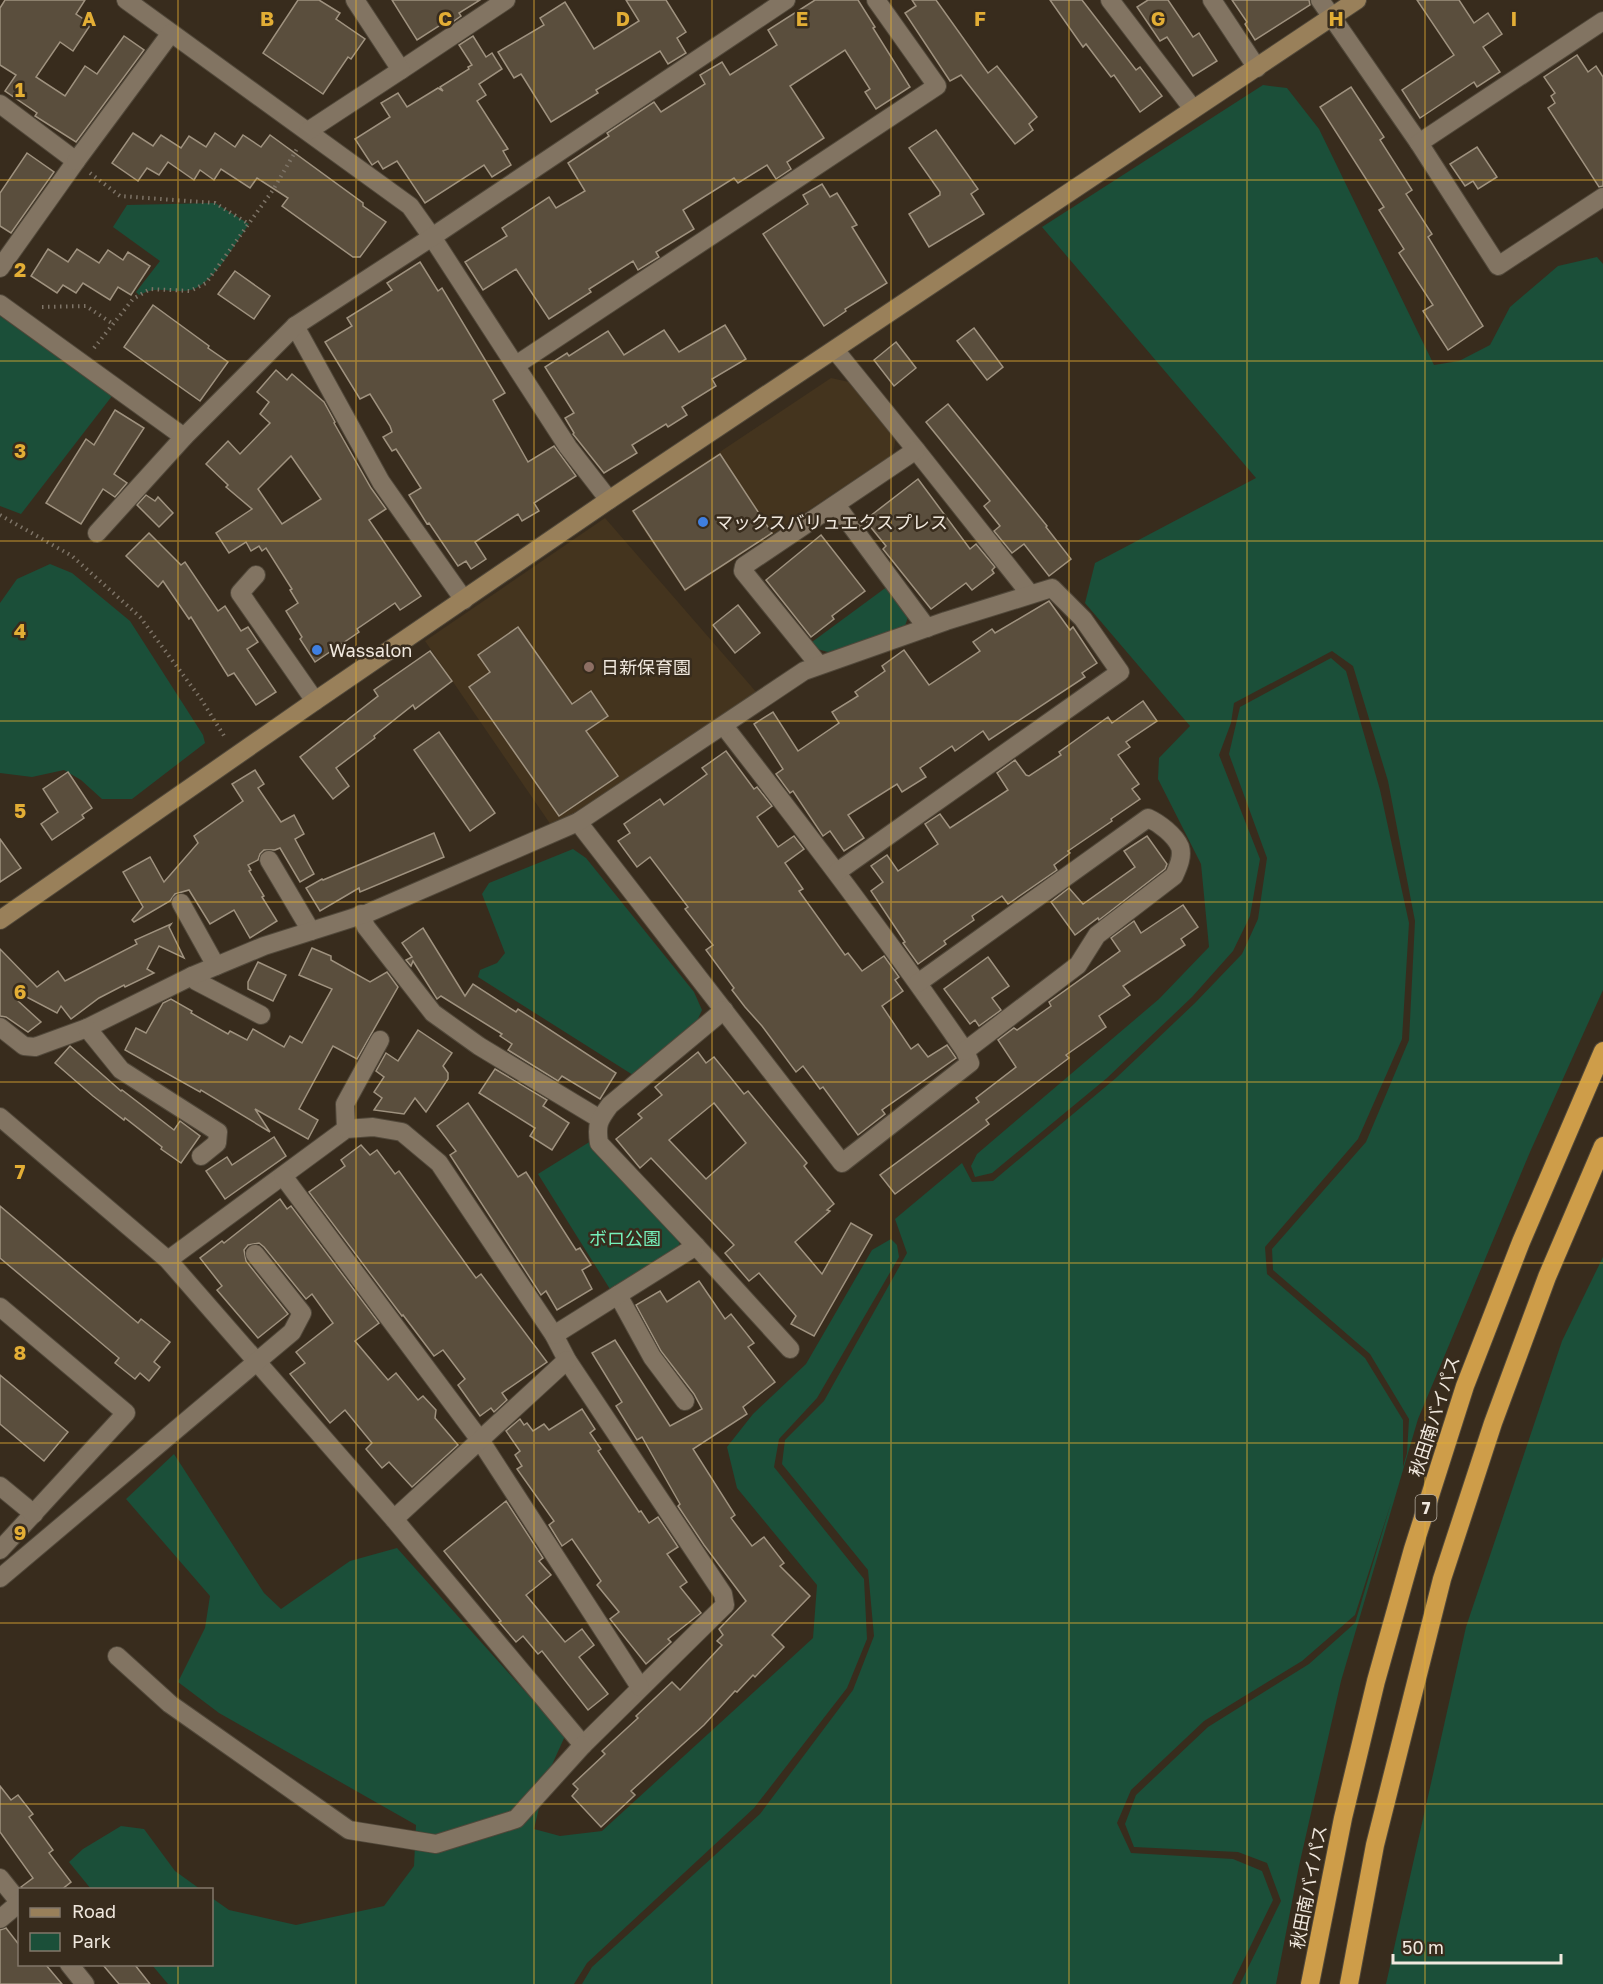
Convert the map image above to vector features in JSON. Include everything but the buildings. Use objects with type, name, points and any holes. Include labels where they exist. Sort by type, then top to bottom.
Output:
[{"type":"highway","name":"秋田南バイパス","points":[[1310,1984],[1343,1818],[1376,1681],[1413,1548],[1465,1386],[1525,1232],[1603,1051]]},
{"type":"highway","name":"7","points":[[1349,1984],[1375,1845],[1442,1579],[1493,1423],[1547,1277],[1603,1146]]},
{"type":"street","points":[[126,0],[410,206],[568,447],[609,500]]},
{"type":"street","points":[[355,0],[401,70]]},
{"type":"street","points":[[308,131],[506,0]]},
{"type":"street","points":[[97,533],[183,437],[295,326],[786,0]]},
{"type":"street","points":[[516,365],[937,86],[876,0]]},
{"type":"street","points":[[1110,0],[1193,109]]},
{"type":"street","points":[[1212,0],[1257,68]]},
{"type":"street","points":[[1320,0],[1419,143],[1498,266],[1603,196]]},
{"type":"street","points":[[0,920],[609,500],[1357,0]]},
{"type":"street","points":[[1419,143],[1603,21]]},
{"type":"street","points":[[0,268],[171,33]]},
{"type":"street","points":[[0,104],[76,161]]},
{"type":"street","points":[[0,304],[183,437]]},
{"type":"street","points":[[295,326],[381,482],[465,600]]},
{"type":"street","points":[[835,350],[1030,594]]},
{"type":"street","points":[[819,665],[742,571],[744,566],[916,450]]},
{"type":"street","points":[[836,505],[927,628]]},
{"type":"street","points":[[256,574],[240,593],[315,701]]},
{"type":"street","points":[[0,1027],[24,1046],[35,1047],[87,1028],[192,976],[264,946],[361,914],[578,822],[804,671],[1052,588],[1083,619],[1120,672],[837,872]]},
{"type":"street","points":[[578,822],[842,1163],[970,1064],[965,1051],[918,983],[837,872],[724,726]]},
{"type":"street","points":[[918,983],[1148,818],[1161,823],[1180,848],[1180,862],[1174,876],[1097,935],[1078,965],[965,1051]]},
{"type":"street","points":[[269,860],[311,931]]},
{"type":"street","points":[[182,903],[216,966]]},
{"type":"street","points":[[361,914],[366,927],[433,1013],[479,1046],[600,1119]]},
{"type":"street","points":[[192,976],[196,981],[261,1015]]},
{"type":"street","points":[[724,1011],[610,1105],[600,1119],[597,1128],[599,1143],[790,1349]]},
{"type":"street","points":[[87,1028],[121,1070],[218,1132],[217,1143],[201,1156]]},
{"type":"street","points":[[346,1129],[345,1104],[380,1040]]},
{"type":"street","points":[[0,1117],[168,1260],[394,1519],[583,1745]]},
{"type":"street","points":[[117,1656],[170,1704],[349,1830],[436,1844],[516,1819],[583,1745],[725,1605],[723,1594],[439,1163],[402,1132],[373,1127],[346,1129],[168,1260]]},
{"type":"street","points":[[283,1176],[480,1440],[640,1687]]},
{"type":"street","points":[[554,1335],[696,1246]]},
{"type":"street","points":[[0,1578],[292,1332],[302,1313],[255,1254]]},
{"type":"street","points":[[618,1295],[652,1357],[685,1401]]},
{"type":"street","points":[[0,1307],[126,1413],[0,1550]]},
{"type":"street","points":[[394,1519],[567,1360]]},
{"type":"street","points":[[0,1486],[34,1514]]},
{"type":"street","points":[[0,1878],[18,1902]]},
{"type":"street","points":[[0,1919],[18,1904]]},
{"type":"street","points":[[70,1966],[85,1984]]},
{"type":"path","points":[[81,364],[133,298],[150,289],[190,291],[206,283],[273,190],[308,131]]},
{"type":"path","points":[[76,161],[120,196],[215,203],[249,224]]},
{"type":"path","points":[[35,302],[43,308],[86,306],[112,324]]},
{"type":"path","points":[[0,515],[72,556],[140,617],[201,699],[237,755]]},
{"type":"shaded area","points":[[831,378],[849,382],[896,437],[893,454],[685,592],[631,511]]},
{"type":"shaded area","name":"日新保育園","points":[[605,518],[757,693],[553,828],[425,641]]},
{"type":"green space","points":[[1263,85],[1287,88],[1319,129],[1434,365],[1459,361],[1490,345],[1510,307],[1558,266],[1597,257],[1603,264],[1603,990],[1530,1152],[1418,1419],[1341,1681],[1299,1866],[1276,1984],[1240,1984],[1281,1901],[1267,1863],[1238,1852],[1134,1847],[1125,1824],[1136,1795],[1208,1727],[1309,1664],[1355,1623],[1391,1503],[1355,1615],[1302,1661],[1204,1721],[1131,1790],[1117,1823],[1131,1853],[1233,1859],[1262,1871],[1273,1900],[1232,1984],[582,1984],[592,1967],[760,1814],[853,1690],[874,1636],[868,1570],[782,1464],[785,1440],[824,1401],[907,1253],[895,1219],[962,1163],[972,1182],[993,1181],[1116,1078],[1195,1003],[1242,954],[1258,919],[1267,858],[1229,754],[1240,707],[1331,658],[1346,671],[1380,790],[1409,923],[1402,1039],[1358,1139],[1265,1247],[1267,1274],[1365,1358],[1403,1420],[1403,1467],[1407,1453],[1409,1419],[1370,1354],[1273,1270],[1272,1249],[1366,1142],[1409,1040],[1415,921],[1388,781],[1353,666],[1332,651],[1234,703],[1231,723],[1219,755],[1260,859],[1250,916],[1233,951],[1192,997],[1107,1078],[992,1173],[975,1177],[971,1166],[977,1154],[1159,999],[1209,947],[1201,864],[1158,779],[1159,758],[1190,726],[1085,603],[1095,563],[1256,478],[1042,227]]},
{"type":"green space","points":[[215,203],[249,224],[215,272],[207,281],[190,290],[153,290],[139,295],[136,292],[160,261],[113,227],[127,205]]},
{"type":"green space","points":[[0,316],[112,396],[21,514],[0,506]]},
{"type":"green space","points":[[50,564],[72,573],[130,621],[203,735],[205,743],[132,799],[102,799],[81,780],[64,770],[32,777],[0,773],[0,603],[17,579]]},
{"type":"green space","points":[[888,586],[909,614],[904,629],[828,652],[817,649],[812,642]]},
{"type":"green space","points":[[573,849],[586,858],[694,992],[702,1010],[697,1021],[633,1075],[478,977],[480,970],[497,963],[505,953],[482,894],[489,883]]},
{"type":"green space","name":"ボロ公園","points":[[591,1141],[680,1239],[678,1252],[613,1294],[538,1174]]},
{"type":"green space","points":[[891,1239],[897,1245],[899,1257],[817,1398],[779,1439],[774,1467],[864,1579],[867,1639],[847,1688],[754,1808],[587,1963],[574,1984],[168,1984],[153,1966],[213,1966],[213,1899],[229,1910],[296,1925],[384,1906],[414,1866],[416,1825],[219,1713],[178,1682],[205,1628],[210,1596],[126,1499],[174,1454],[264,1593],[281,1609],[350,1561],[397,1548],[565,1736],[546,1778],[534,1829],[560,1836],[602,1831],[813,1638],[817,1585],[737,1488],[727,1447],[753,1414],[806,1364],[872,1250]]},
{"type":"green space","points":[[1603,1257],[1603,1984],[1386,1984],[1466,1627],[1562,1341]]},
{"type":"green space","points":[[121,1826],[144,1829],[175,1871],[199,1888],[90,1888],[69,1862],[83,1849]]},
{"type":"place","name":"マックスバリュエクスプレス","points":[[703,522]]},
{"type":"place","name":"Wassalon","points":[[317,650]]},
{"type":"place","name":"日新保育園","points":[[589,667]]}]
